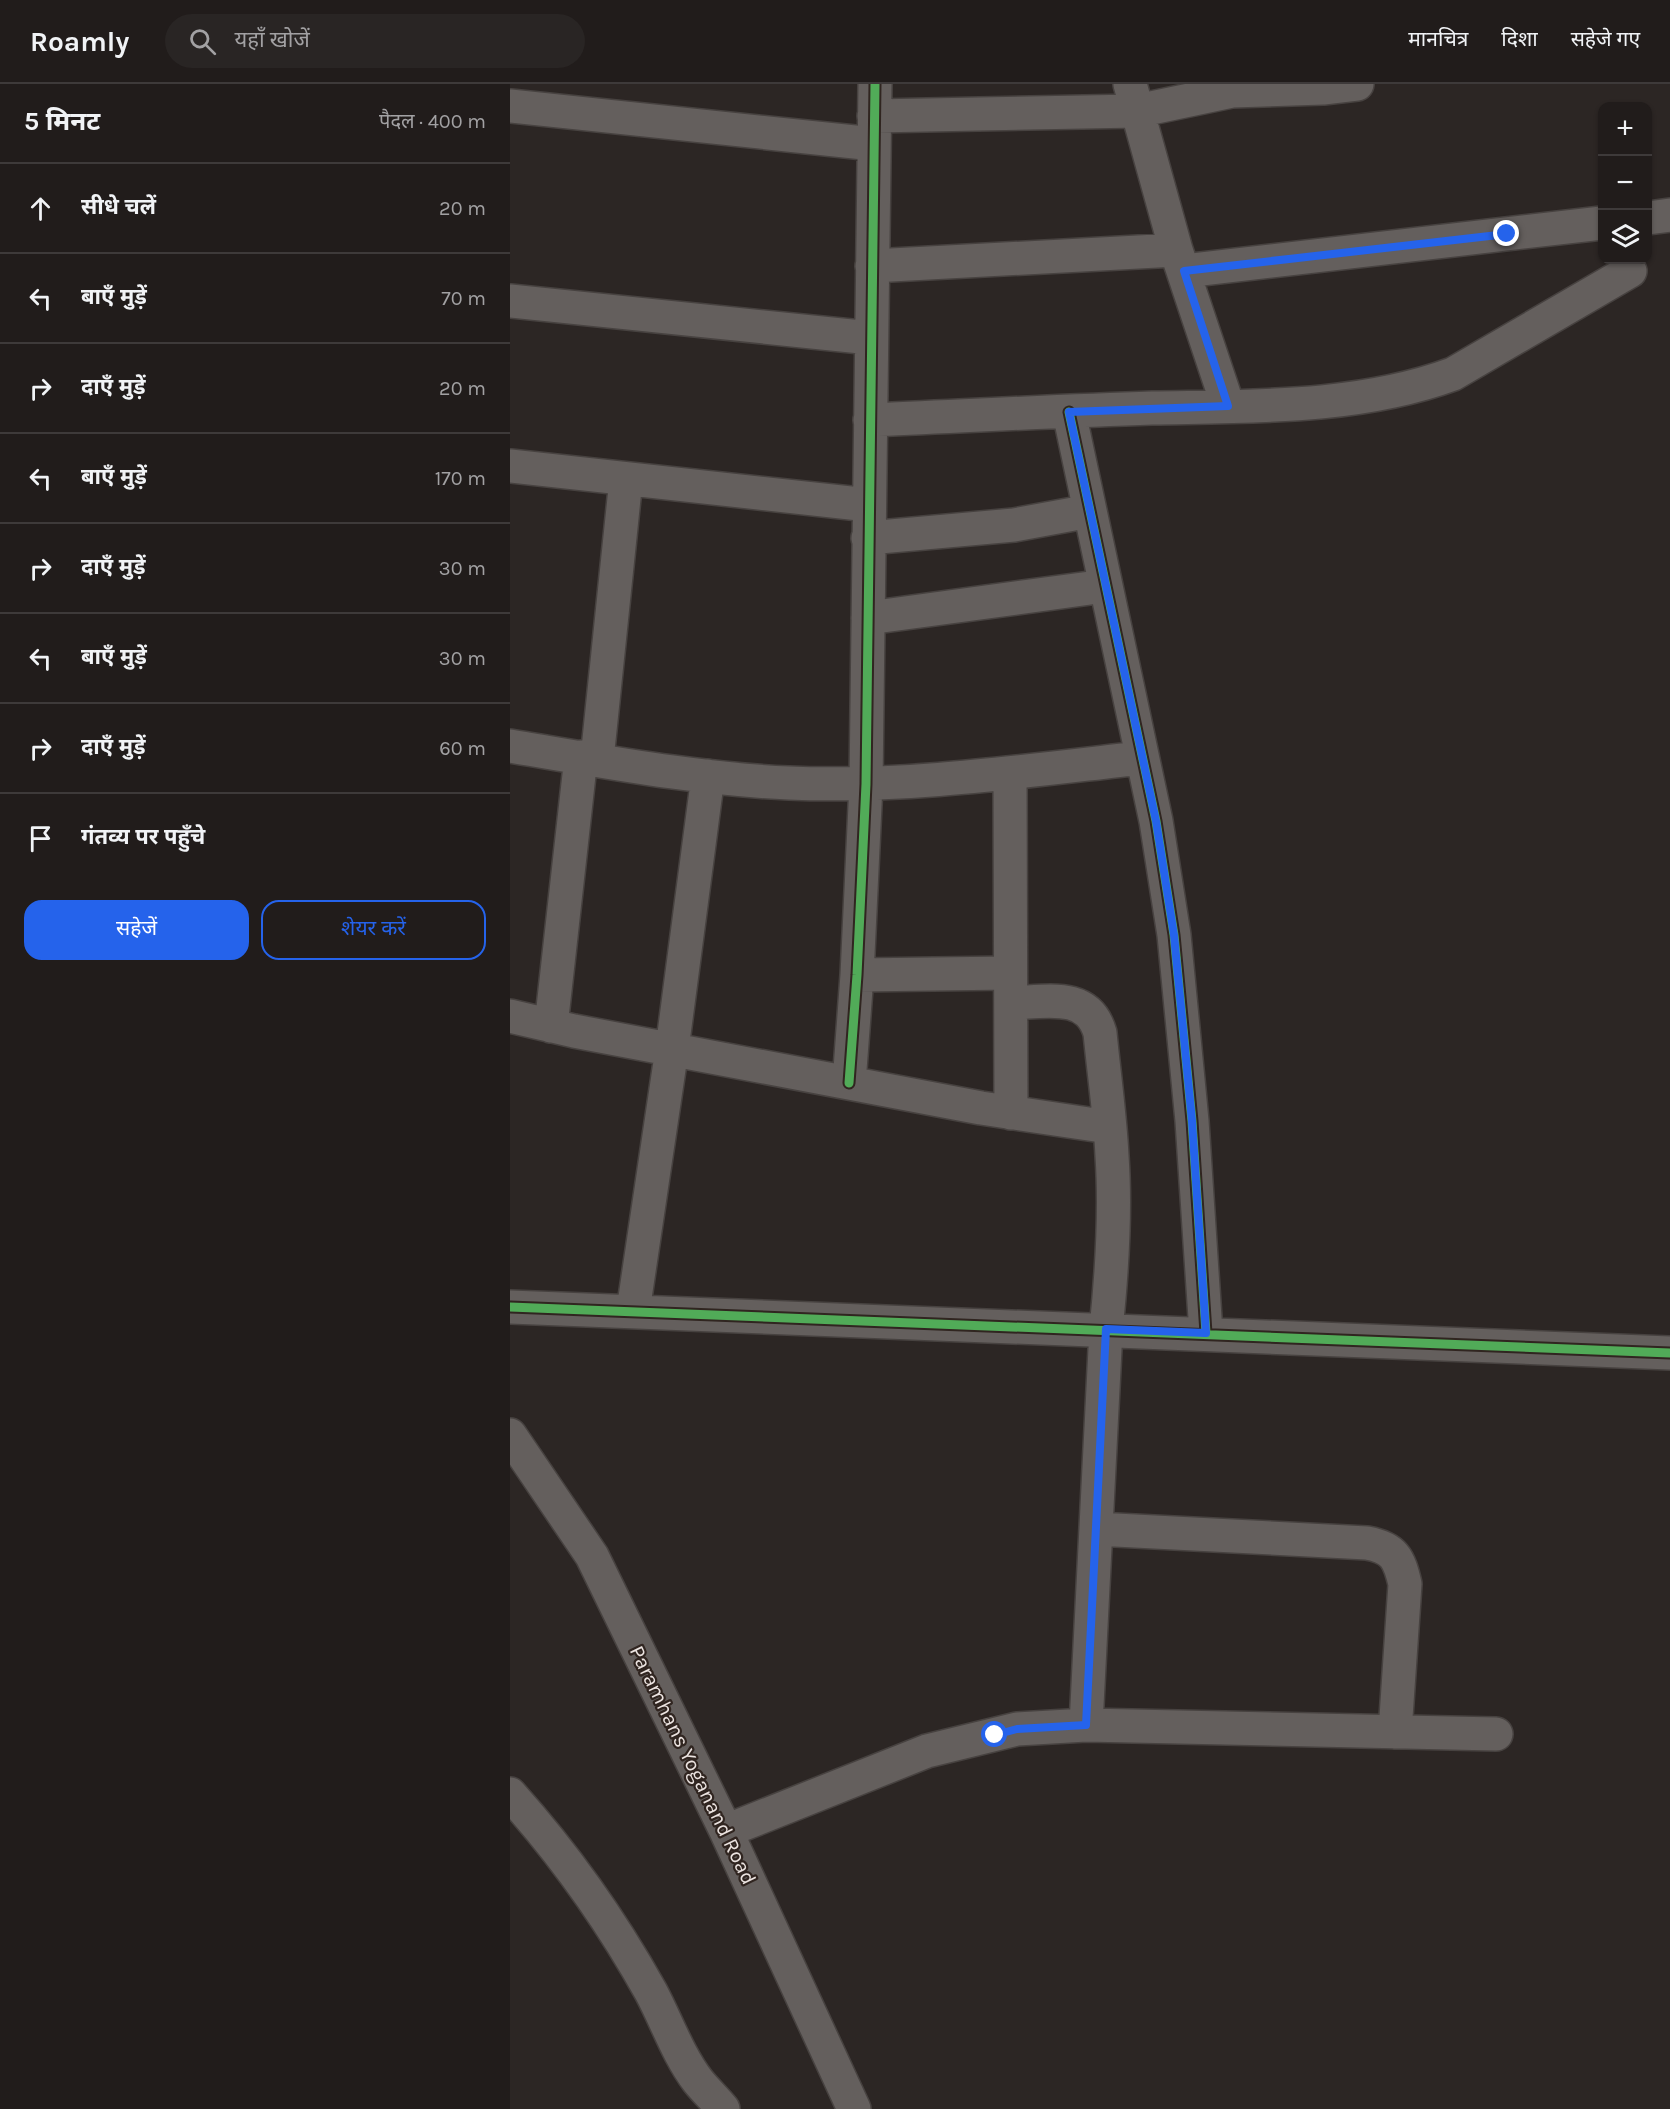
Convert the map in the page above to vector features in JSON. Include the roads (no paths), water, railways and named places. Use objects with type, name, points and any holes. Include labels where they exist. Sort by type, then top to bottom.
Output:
[{"type":"street","points":[[849,1083],[857,975],[866,784],[875,84]]},
{"type":"street","points":[[510,106],[874,130],[1134,98],[1232,91],[1323,88],[1357,84]]},
{"type":"street","points":[[1134,98],[1180,260],[1228,406]]},
{"type":"street","points":[[1652,217],[1670,215]]},
{"type":"street","points":[[872,266],[1180,260],[1598,223]]},
{"type":"street","points":[[870,420],[1228,406],[1333,400],[1397,391],[1453,374],[1573,302],[1630,271]]},
{"type":"street","points":[[510,301],[871,338]]},
{"type":"street","points":[[1069,412],[1156,821],[1174,935],[1192,1121],[1206,1333]]},
{"type":"street","points":[[510,466],[869,505]]},
{"type":"street","points":[[551,1026],[626,479]]},
{"type":"street","points":[[868,538],[1014,525],[1090,511]]},
{"type":"street","points":[[868,618],[1105,586]]},
{"type":"street","points":[[510,746],[708,776],[789,783],[866,784],[955,779],[1142,758]]},
{"type":"street","points":[[1010,773],[1011,1113]]},
{"type":"street","points":[[633,1311],[672,1049],[708,776]]},
{"type":"street","points":[[857,975],[1011,988],[1078,1004],[1088,1010],[1096,1021],[1100,1033],[1112,1155],[1114,1214],[1086,1725]]},
{"type":"street","points":[[510,1016],[551,1026],[849,1083],[1011,1113],[1109,1127]]},
{"type":"street","points":[[510,1307],[1670,1353]]},
{"type":"street","name":"Paramhans Yoganand Road","points":[[510,1435],[592,1556],[726,1831],[854,2109]]},
{"type":"street","points":[[1096,1529],[1383,1546],[1395,1555],[1405,1584],[1395,1732]]},
{"type":"street","points":[[726,1831],[927,1752],[1017,1729],[1086,1725],[1496,1734]]},
{"type":"street","points":[[510,1794],[572,1870],[600,1910],[651,1993],[698,2081],[723,2109]]}]
